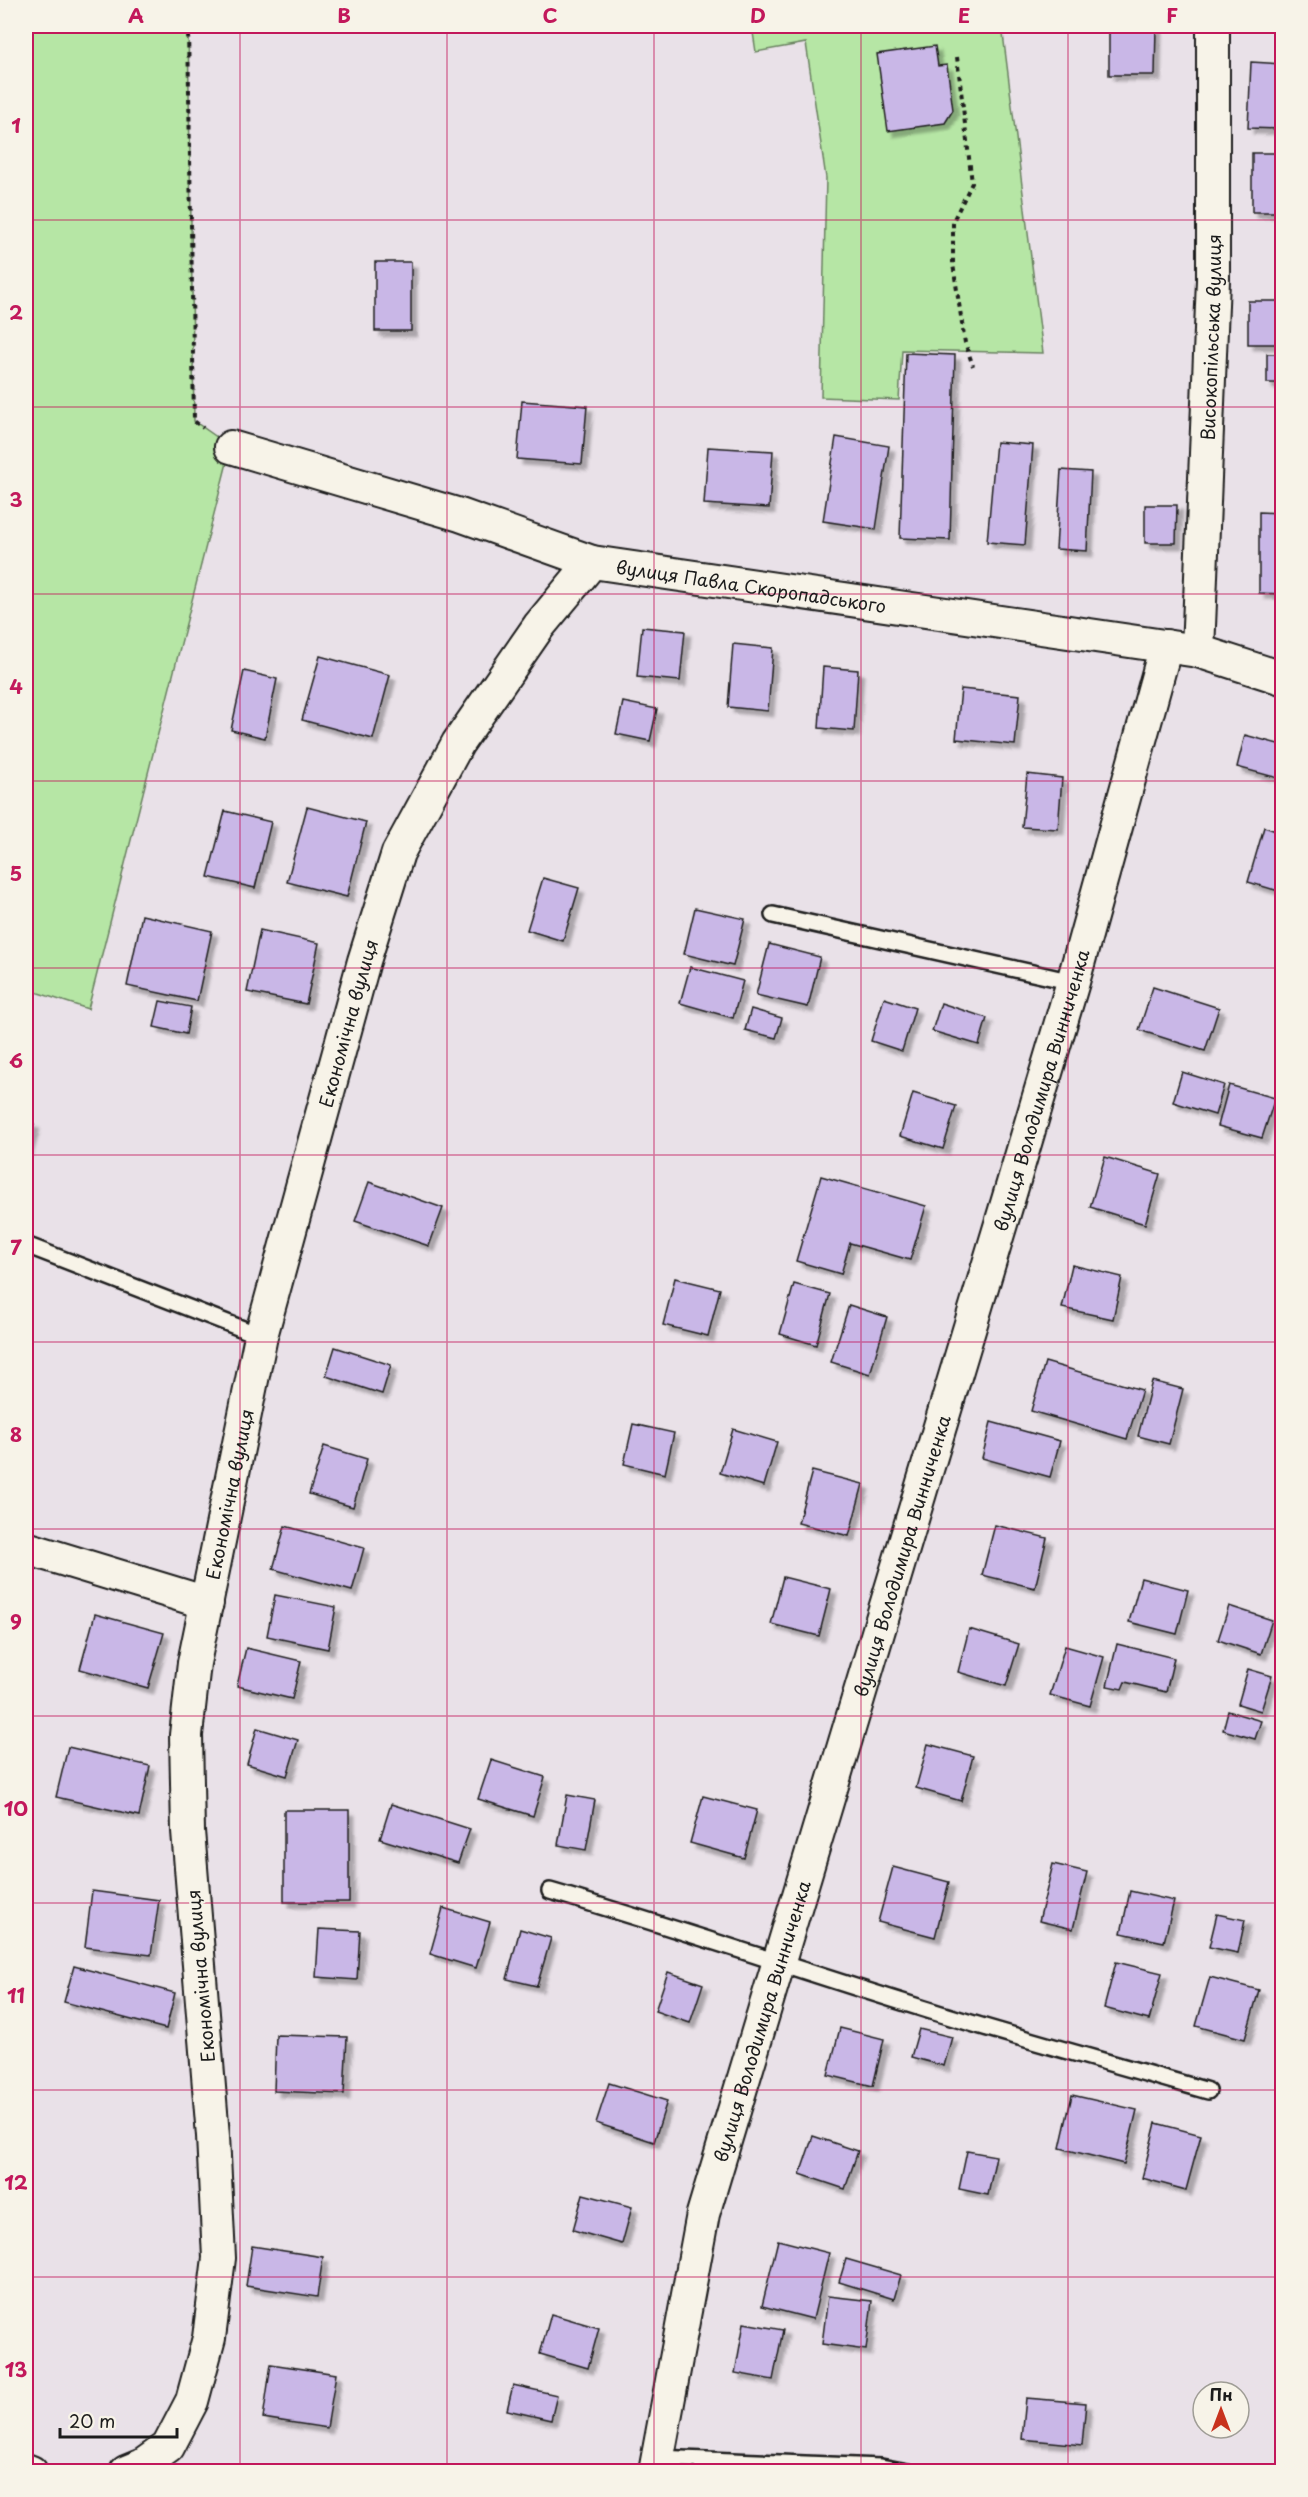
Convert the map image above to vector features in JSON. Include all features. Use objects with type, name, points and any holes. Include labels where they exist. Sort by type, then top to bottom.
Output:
[{"type":"street","name":"Високопільська вулиця","points":[[1198,651],[1213,280],[1213,26]]},
{"type":"street","name":"вулиця Павла Скоропадського","points":[[231,447],[460,515],[592,562],[1198,651],[1282,678]]},
{"type":"street","name":"Економічна вулиця","points":[[126,2472],[143,2466],[168,2447],[192,2401],[209,2338],[219,2258],[213,2136],[188,1831],[186,1735],[194,1663],[261,1336],[364,961],[398,853],[458,743],[539,626],[592,562]]},
{"type":"street","name":"вулиця Володимира Винниченка","points":[[655,2465],[703,2214],[1073,982],[1166,646]]},
{"type":"street","points":[[26,1548],[207,1604]]},
{"type":"street","points":[[26,2470],[31,2472]]},
{"type":"lane","points":[[773,915],[1073,982]]},
{"type":"lane","points":[[26,1245],[261,1336]]},
{"type":"lane","points":[[550,1891],[671,1926],[779,1964],[943,2015],[1208,2091]]},
{"type":"lane","points":[[655,2465],[881,2468],[908,2472]]},
{"type":"path","points":[[188,26],[194,421],[231,447]]},
{"type":"path","points":[[957,57],[972,183],[953,221],[953,264],[965,343],[973,366]]},
{"type":"green space","points":[[26,26],[188,26],[194,421],[231,447],[88,1009],[26,989]]},
{"type":"green space","points":[[752,26],[1002,26],[1043,353],[902,350],[899,400],[821,397],[826,178],[806,43],[756,52]]},
{"type":"building","points":[[1109,26],[1156,26],[1155,75],[1109,75]]},
{"type":"building","points":[[935,46],[938,66],[947,65],[953,110],[945,123],[888,131],[877,54]]},
{"type":"building","points":[[1251,62],[1282,64],[1282,129],[1248,128]]},
{"type":"building","points":[[1252,153],[1282,153],[1282,212],[1252,212]]},
{"type":"building","points":[[375,262],[411,262],[411,331],[375,331]]},
{"type":"building","points":[[1248,301],[1282,301],[1282,344],[1248,344]]},
{"type":"building","points":[[906,353],[955,355],[950,540],[900,538]]},
{"type":"building","points":[[1267,354],[1282,354],[1282,383],[1267,383]]},
{"type":"building","points":[[522,401],[587,406],[582,464],[517,459]]},
{"type":"building","points":[[836,437],[889,446],[876,529],[823,521]]},
{"type":"building","points":[[996,442],[1033,445],[1025,545],[987,542]]},
{"type":"building","points":[[708,447],[773,451],[769,508],[704,504]]},
{"type":"building","points":[[1061,470],[1091,472],[1087,551],[1056,549]]},
{"type":"building","points":[[1145,505],[1177,505],[1176,543],[1145,543]]},
{"type":"building","points":[[1259,512],[1282,513],[1282,594],[1259,593]]},
{"type":"building","points":[[642,627],[685,631],[680,681],[637,677]]},
{"type":"building","points":[[733,644],[773,648],[768,711],[728,707]]},
{"type":"building","points":[[320,656],[390,675],[373,739],[302,720]]},
{"type":"building","points":[[823,667],[858,670],[854,731],[819,728]]},
{"type":"building","points":[[244,671],[277,679],[265,738],[231,730]]},
{"type":"building","points":[[961,689],[1020,695],[1015,745],[956,739]]},
{"type":"building","points":[[623,702],[657,709],[650,741],[616,734]]},
{"type":"building","points":[[1245,735],[1282,745],[1282,779],[1237,767]]},
{"type":"building","points":[[1027,774],[1062,778],[1058,829],[1022,827]]},
{"type":"building","points":[[307,807],[366,822],[347,897],[287,882]]},
{"type":"building","points":[[225,811],[271,822],[255,888],[208,877]]},
{"type":"building","points":[[1264,827],[1282,833],[1282,892],[1248,882]]},
{"type":"building","points":[[543,878],[579,888],[563,941],[527,930]]},
{"type":"building","points":[[695,908],[745,919],[733,966],[684,954]]},
{"type":"building","points":[[142,915],[212,931],[197,1001],[127,986]]},
{"type":"building","points":[[260,930],[319,943],[306,1004],[247,992]]},
{"type":"building","points":[[769,944],[820,957],[808,1007],[756,995]]},
{"type":"building","points":[[690,967],[743,981],[733,1018],[680,1003]]},
{"type":"building","points":[[1153,987],[1219,1008],[1205,1051],[1139,1030]]},
{"type":"building","points":[[884,998],[915,1008],[902,1051],[871,1041]]},
{"type":"building","points":[[160,1001],[191,1007],[186,1034],[154,1027]]},
{"type":"building","points":[[941,1003],[987,1018],[979,1045],[932,1031]]},
{"type":"building","points":[[751,1009],[782,1018],[776,1038],[745,1030]]},
{"type":"building","points":[[1182,1072],[1224,1085],[1215,1115],[1173,1102]]},
{"type":"building","points":[[1229,1085],[1275,1098],[1262,1138],[1218,1126]]},
{"type":"building","points":[[913,1093],[956,1106],[943,1149],[900,1136]]},
{"type":"building","points":[[26,1122],[34,1124],[26,1152]]},
{"type":"building","points":[[1282,1128],[1282,1163],[1273,1160]]},
{"type":"building","points":[[1105,1157],[1160,1174],[1145,1224],[1090,1207]]},
{"type":"building","points":[[821,1176],[926,1206],[910,1260],[850,1243],[841,1274],[796,1261]]},
{"type":"building","points":[[369,1182],[443,1208],[429,1246],[355,1221]]},
{"type":"building","points":[[1072,1265],[1122,1277],[1113,1319],[1062,1308]]},
{"type":"building","points":[[675,1278],[720,1289],[708,1336],[663,1325]]},
{"type":"building","points":[[794,1284],[830,1294],[816,1345],[780,1334]]},
{"type":"building","points":[[849,1305],[887,1317],[870,1374],[831,1362]]},
{"type":"building","points":[[335,1347],[391,1365],[382,1394],[326,1376]]},
{"type":"building","points":[[1045,1362],[1142,1390],[1127,1439],[1031,1411]]},
{"type":"building","points":[[1152,1381],[1183,1389],[1169,1444],[1138,1436]]},
{"type":"building","points":[[991,1422],[1060,1441],[1050,1477],[982,1458]]},
{"type":"building","points":[[633,1424],[674,1433],[665,1474],[624,1464]]},
{"type":"building","points":[[733,1429],[777,1442],[764,1486],[720,1473]]},
{"type":"building","points":[[324,1446],[367,1459],[353,1507],[309,1494]]},
{"type":"building","points":[[812,1471],[863,1484],[849,1536],[798,1523]]},
{"type":"building","points":[[995,1525],[1047,1538],[1035,1588],[982,1575]]},
{"type":"building","points":[[285,1526],[364,1548],[352,1591],[273,1569]]},
{"type":"building","points":[[783,1577],[831,1589],[819,1636],[771,1624]]},
{"type":"building","points":[[1141,1578],[1188,1590],[1177,1634],[1129,1622]]},
{"type":"building","points":[[275,1595],[336,1607],[328,1649],[267,1636]]},
{"type":"building","points":[[1229,1606],[1272,1620],[1261,1654],[1218,1640]]},
{"type":"building","points":[[95,1614],[164,1633],[148,1688],[80,1669]]},
{"type":"building","points":[[969,1629],[1019,1644],[1006,1686],[958,1672]]},
{"type":"building","points":[[1117,1644],[1174,1658],[1166,1692],[1125,1682],[1122,1689],[1107,1686]]},
{"type":"building","points":[[1065,1646],[1104,1657],[1090,1706],[1050,1695]]},
{"type":"building","points":[[246,1648],[301,1661],[292,1699],[237,1686]]},
{"type":"building","points":[[1248,1669],[1272,1676],[1261,1711],[1238,1704]]},
{"type":"building","points":[[1228,1711],[1261,1721],[1255,1739],[1223,1730]]},
{"type":"building","points":[[257,1728],[298,1740],[287,1776],[247,1764]]},
{"type":"building","points":[[928,1744],[973,1756],[961,1801],[916,1788]]},
{"type":"building","points":[[68,1747],[150,1766],[139,1816],[56,1797]]},
{"type":"building","points":[[491,1760],[545,1777],[533,1816],[478,1799]]},
{"type":"building","points":[[567,1795],[595,1800],[586,1850],[558,1845]]},
{"type":"building","points":[[703,1796],[757,1810],[744,1858],[690,1843]]},
{"type":"building","points":[[391,1804],[470,1829],[458,1863],[380,1839]]},
{"type":"building","points":[[284,1810],[349,1810],[349,1902],[284,1902]]},
{"type":"building","points":[[1053,1864],[1087,1872],[1073,1929],[1039,1921]]},
{"type":"building","points":[[893,1867],[949,1882],[935,1937],[878,1922]]},
{"type":"building","points":[[92,1891],[159,1900],[151,1955],[85,1947]]},
{"type":"building","points":[[1130,1891],[1174,1901],[1164,1942],[1121,1933]]},
{"type":"building","points":[[443,1908],[490,1922],[476,1968],[430,1954]]},
{"type":"building","points":[[1217,1914],[1245,1920],[1238,1953],[1209,1947]]},
{"type":"building","points":[[319,1929],[360,1931],[357,1980],[316,1977]]},
{"type":"building","points":[[520,1929],[551,1938],[537,1986],[507,1979]]},
{"type":"building","points":[[1116,1962],[1162,1973],[1149,2020],[1104,2008]]},
{"type":"building","points":[[74,1966],[175,1993],[166,2029],[64,2002]]},
{"type":"building","points":[[1282,1971],[1282,2008],[1277,2007]]},
{"type":"building","points":[[668,1972],[703,1984],[690,2023],[655,2011]]},
{"type":"building","points":[[1210,1977],[1259,1990],[1245,2039],[1196,2026]]},
{"type":"building","points":[[840,2028],[884,2039],[873,2086],[828,2075]]},
{"type":"building","points":[[919,2029],[952,2037],[944,2066],[911,2057]]},
{"type":"building","points":[[276,2035],[347,2037],[344,2094],[274,2091]]},
{"type":"building","points":[[609,2083],[667,2101],[654,2142],[596,2123]]},
{"type":"building","points":[[1072,2095],[1137,2110],[1124,2164],[1060,2148]]},
{"type":"building","points":[[1156,2123],[1201,2135],[1186,2190],[1142,2178]]},
{"type":"building","points":[[813,2136],[858,2151],[845,2189],[800,2174]]},
{"type":"building","points":[[967,2151],[996,2156],[988,2195],[959,2189]]},
{"type":"building","points":[[583,2194],[632,2207],[622,2244],[573,2230]]},
{"type":"building","points":[[778,2240],[829,2253],[813,2319],[762,2306]]},
{"type":"building","points":[[252,2246],[323,2257],[317,2297],[246,2286]]},
{"type":"building","points":[[846,2259],[901,2275],[894,2299],[839,2282]]},
{"type":"building","points":[[828,2296],[872,2301],[866,2350],[822,2344]]},
{"type":"building","points":[[551,2314],[599,2328],[588,2368],[540,2354]]},
{"type":"building","points":[[744,2323],[783,2330],[773,2380],[735,2373]]},
{"type":"building","points":[[271,2364],[336,2374],[327,2428],[263,2418]]},
{"type":"building","points":[[513,2385],[557,2395],[551,2420],[507,2410]]},
{"type":"building","points":[[1026,2398],[1086,2403],[1082,2445],[1022,2439]]}]
